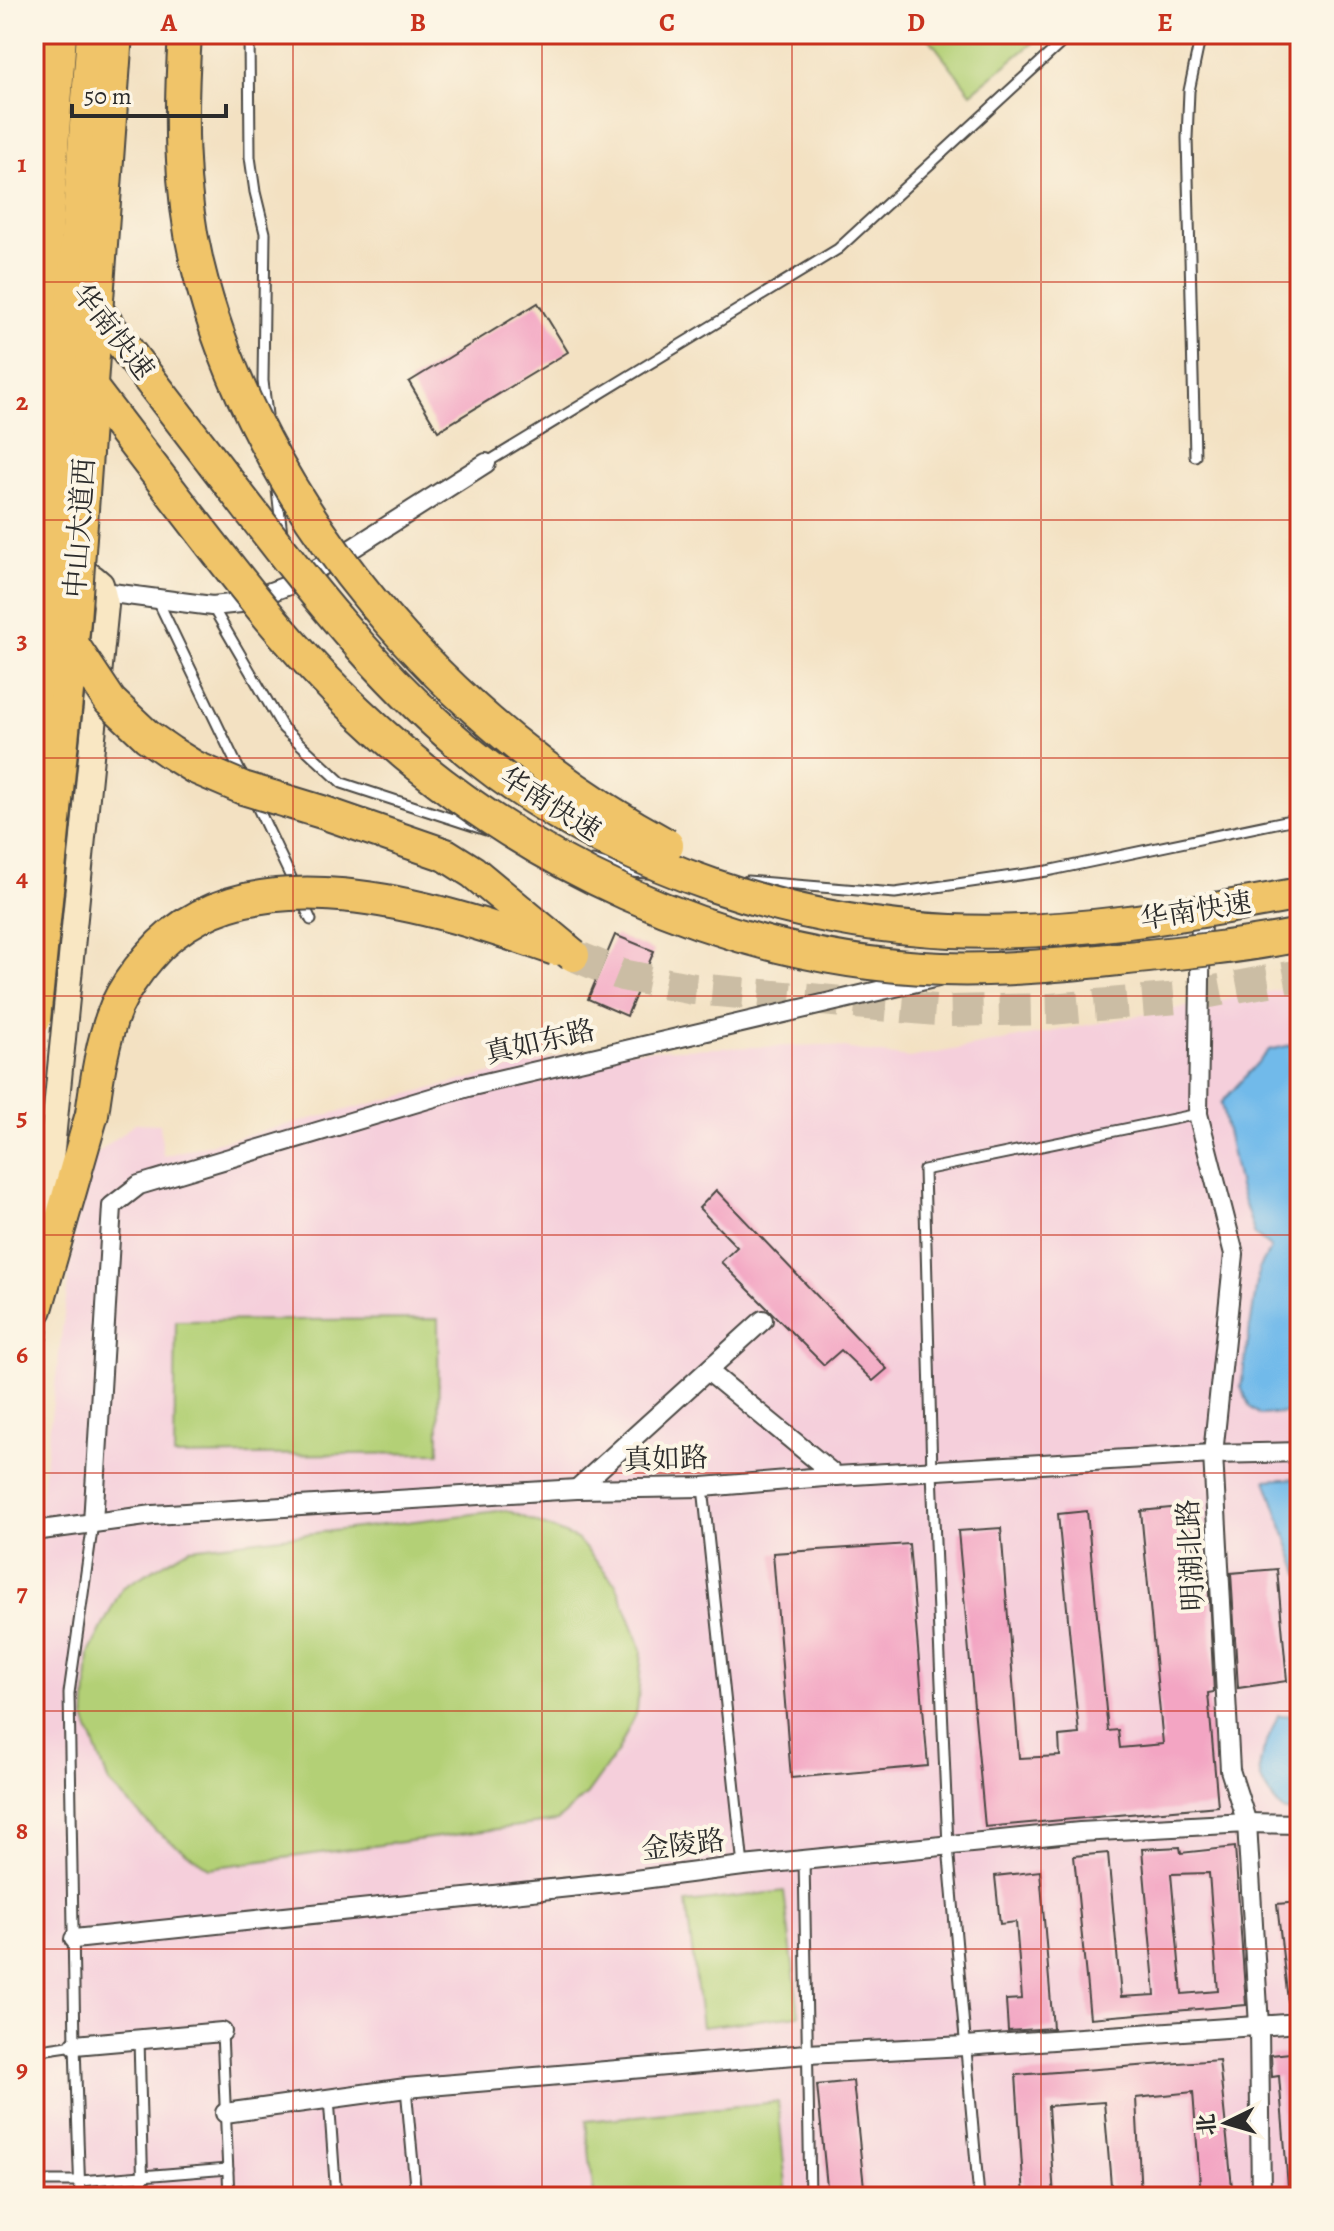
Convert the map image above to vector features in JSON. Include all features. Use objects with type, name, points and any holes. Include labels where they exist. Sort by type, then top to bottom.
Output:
[{"type":"highway","points":[[34,468],[39,333],[60,34]]},
{"type":"highway","name":"中山大道西","points":[[34,802],[93,34]]},
{"type":"highway","name":"中山大道西","points":[[34,1020],[74,621],[116,34]]},
{"type":"highway","points":[[185,34],[181,116],[183,163],[197,263],[245,399],[292,491],[324,538],[360,585],[435,669],[496,728],[537,761],[592,803],[627,824],[799,910]]},
{"type":"highway","name":"华南快速","points":[[34,229],[328,611],[360,647],[433,719],[499,775],[598,835],[691,877],[767,902],[895,926],[952,931],[1034,930],[1185,915],[1300,894]]},
{"type":"highway","name":"华南快速","points":[[34,313],[247,590],[355,710],[400,752],[457,796],[499,824],[595,877],[679,915],[737,936],[799,952],[900,966],[975,969],[1040,967],[1245,946],[1300,935]]},
{"type":"highway","points":[[34,517],[46,583],[66,634],[110,701],[147,736],[194,767],[223,780],[446,855],[473,872],[573,955],[475,921],[391,903],[294,893],[229,902],[208,910],[173,933],[128,984],[109,1027],[92,1114],[35,1322]]},
{"type":"main road","points":[[35,1322],[106,620],[90,578],[71,542],[45,407]]},
{"type":"main road","points":[[34,570],[47,564],[90,578]]},
{"type":"main road","points":[[34,632],[55,625],[76,631],[95,647],[102,662]]},
{"type":"street","points":[[90,578],[157,599],[212,606],[241,603],[289,585],[486,463]]},
{"type":"street","name":"真如东路","points":[[93,1523],[112,1206],[139,1185],[468,1087],[702,1034],[1201,913],[1300,894]]},
{"type":"street","name":"明湖北路","points":[[1201,913],[1198,1114],[1234,1254],[1213,1454],[1230,1770],[1247,1823],[1259,2026],[1261,2197]]},
{"type":"street","points":[[577,1489],[763,1320]]},
{"type":"street","points":[[708,1371],[836,1476]]},
{"type":"street","name":"真如路","points":[[34,1531],[153,1515],[577,1489],[703,1487],[1213,1454],[1300,1452]]},
{"type":"street","name":"金陵路","points":[[74,1939],[1080,1832],[1247,1823],[1300,1824]]},
{"type":"street","points":[[225,2113],[406,2088],[807,2054],[1300,2023]]},
{"type":"street","points":[[75,2045],[222,2032]]},
{"type":"lane","points":[[249,34],[250,157],[265,233],[263,381],[289,585]]},
{"type":"lane","points":[[486,463],[838,249],[1071,34]]},
{"type":"lane","points":[[1195,456],[1187,138],[1189,91],[1201,34]]},
{"type":"lane","points":[[34,335],[45,407]]},
{"type":"lane","points":[[157,599],[311,920]]},
{"type":"lane","points":[[212,606],[283,728],[342,783],[439,816],[630,872],[895,893],[1047,871],[1300,818]]},
{"type":"lane","points":[[979,2197],[948,1846],[932,1472],[924,1170],[1198,1114]]},
{"type":"lane","points":[[703,1487],[743,1866]]},
{"type":"lane","points":[[80,2197],[69,1693],[93,1523]]},
{"type":"lane","points":[[804,1859],[810,2197]]},
{"type":"lane","points":[[222,2032],[229,2197]]},
{"type":"lane","points":[[139,2039],[143,2197]]},
{"type":"lane","points":[[34,2051],[75,2045]]},
{"type":"lane","points":[[406,2088],[416,2197]]},
{"type":"lane","points":[[329,2098],[336,2197]]},
{"type":"lane","points":[[34,2181],[80,2181],[228,2169]]},
{"type":"shaded area","points":[[1300,986],[1300,2197],[34,2197],[34,1551],[83,1165],[135,1123],[160,1124],[163,1156],[577,1052],[824,1045],[909,1058]]},
{"type":"green space","points":[[926,34],[1044,34],[971,93]]},
{"type":"green space","points":[[438,1319],[439,1453],[174,1456],[176,1321]]},
{"type":"green space","points":[[506,1510],[577,1539],[616,1584],[642,1650],[637,1710],[618,1751],[587,1794],[557,1821],[209,1868],[156,1831],[109,1783],[85,1719],[89,1653],[122,1588],[190,1548]]},
{"type":"green space","points":[[784,1891],[799,2015],[702,2027],[686,1903]]},
{"type":"green space","points":[[778,2102],[787,2197],[594,2197],[586,2121]]},
{"type":"water","points":[[1300,1043],[1300,1412],[1260,1415],[1250,1407],[1241,1387],[1259,1269],[1271,1248],[1255,1235],[1239,1187],[1221,1103],[1269,1050]]},
{"type":"water","points":[[1300,1478],[1300,1576],[1266,1480]]},
{"type":"water","points":[[1278,1715],[1300,1716],[1300,1811],[1284,1812],[1260,1776],[1262,1756]]},
{"type":"building","points":[[538,303],[568,352],[438,431],[409,382]]},
{"type":"building","points":[[615,935],[654,951],[627,1016],[588,999]]},
{"type":"building","points":[[716,1190],[887,1369],[873,1381],[841,1350],[824,1365],[721,1262],[737,1247],[699,1208]]},
{"type":"building","points":[[1190,1506],[1197,1576],[1208,1575],[1214,1692],[1208,1693],[1218,1806],[985,1827],[958,1531],[1001,1528],[1019,1758],[1060,1756],[1059,1736],[1079,1734],[1058,1514],[1087,1511],[1108,1731],[1118,1730],[1120,1748],[1163,1744],[1141,1511]]},
{"type":"building","points":[[909,1544],[928,1766],[791,1778],[773,1553]]},
{"type":"building","points":[[1277,1569],[1287,1681],[1238,1688],[1231,1573]]},
{"type":"building","points":[[1180,1847],[1181,1853],[1235,1847],[1246,2005],[1090,2018],[1074,1856],[1108,1853],[1121,1997],[1155,1995],[1142,1849]],"holes":[[[1209,1873],[1218,1991],[1182,1994],[1171,1874]]]},
{"type":"building","points":[[1040,1871],[1053,2028],[1008,2031],[1006,2000],[1022,1999],[1016,1922],[1000,1924],[995,1876]]},
{"type":"building","points":[[1300,1902],[1300,2010],[1289,2010],[1277,1904]]},
{"type":"building","points":[[1300,2052],[1300,2186],[1288,2187],[1279,2076],[1272,2077],[1271,2055]]},
{"type":"building","points":[[1219,2060],[1233,2197],[1201,2197],[1193,2092],[1136,2098],[1141,2197],[1112,2197],[1104,2102],[1048,2106],[1054,2197],[1024,2197],[1016,2075]]},
{"type":"building","points":[[853,2081],[865,2197],[828,2197],[817,2085]]},
{"type":"tunnel","points":[[573,955],[622,975],[694,989],[948,1011],[1051,1009],[1178,998],[1300,975]]}]
